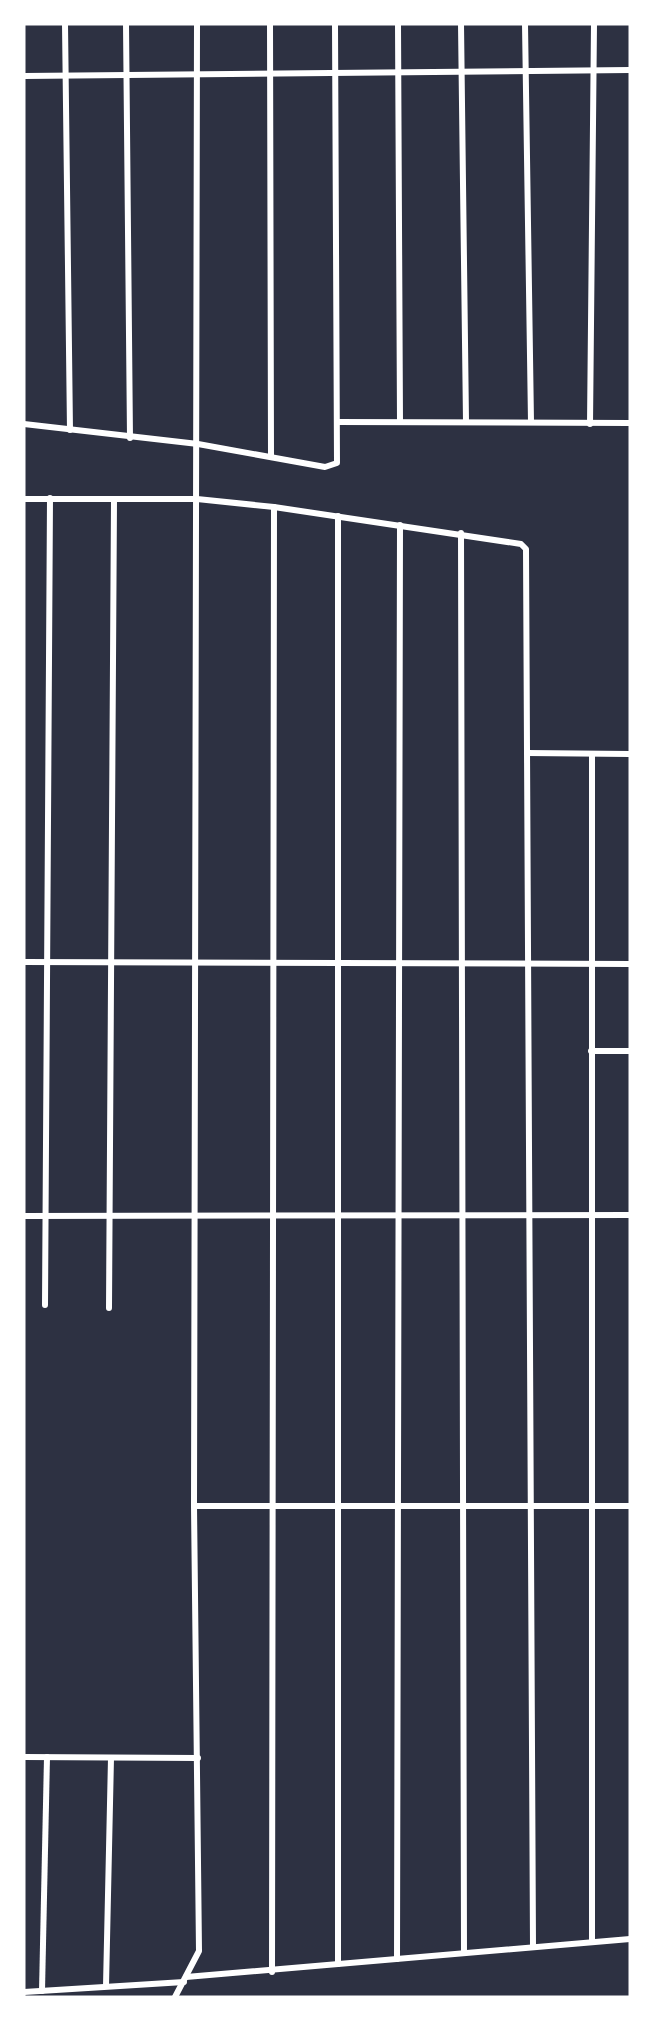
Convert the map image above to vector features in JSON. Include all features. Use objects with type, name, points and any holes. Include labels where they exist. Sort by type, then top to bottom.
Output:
[{"type":"street","points":[[65,24],[70,430]]},
{"type":"street","points":[[126,24],[130,438]]},
{"type":"street","points":[[175,1997],[199,1951],[194,1506],[198,499],[197,24]]},
{"type":"street","points":[[270,24],[272,456]]},
{"type":"street","points":[[24,424],[130,438],[198,444],[325,467],[334,466],[338,462],[335,24]]},
{"type":"street","points":[[398,24],[400,422]]},
{"type":"street","points":[[461,24],[466,421]]},
{"type":"street","points":[[525,24],[531,422]]},
{"type":"street","points":[[590,424],[594,24]]},
{"type":"street","points":[[24,76],[630,70]]},
{"type":"street","points":[[337,422],[630,423]]},
{"type":"street","points":[[45,1305],[50,498]]},
{"type":"street","points":[[24,499],[198,499],[274,507],[461,533],[521,544],[526,549],[530,963],[533,1947]]},
{"type":"street","points":[[109,1308],[114,500]]},
{"type":"street","points":[[272,1972],[274,507]]},
{"type":"street","points":[[338,516],[338,1964]]},
{"type":"street","points":[[397,1959],[400,525]]},
{"type":"street","points":[[461,533],[464,963],[462,1216],[464,1953]]},
{"type":"street","points":[[527,753],[630,754]]},
{"type":"street","points":[[592,754],[594,963],[591,1051],[592,1942]]},
{"type":"street","points":[[24,962],[630,963]]},
{"type":"street","points":[[591,1051],[630,1050]]},
{"type":"street","points":[[24,1216],[630,1215]]},
{"type":"street","points":[[194,1506],[630,1506]]},
{"type":"street","points":[[24,1757],[198,1758]]},
{"type":"street","points":[[42,1991],[47,1757]]},
{"type":"street","points":[[106,1986],[111,1758]]},
{"type":"street","points":[[24,1992],[630,1939]]}]
